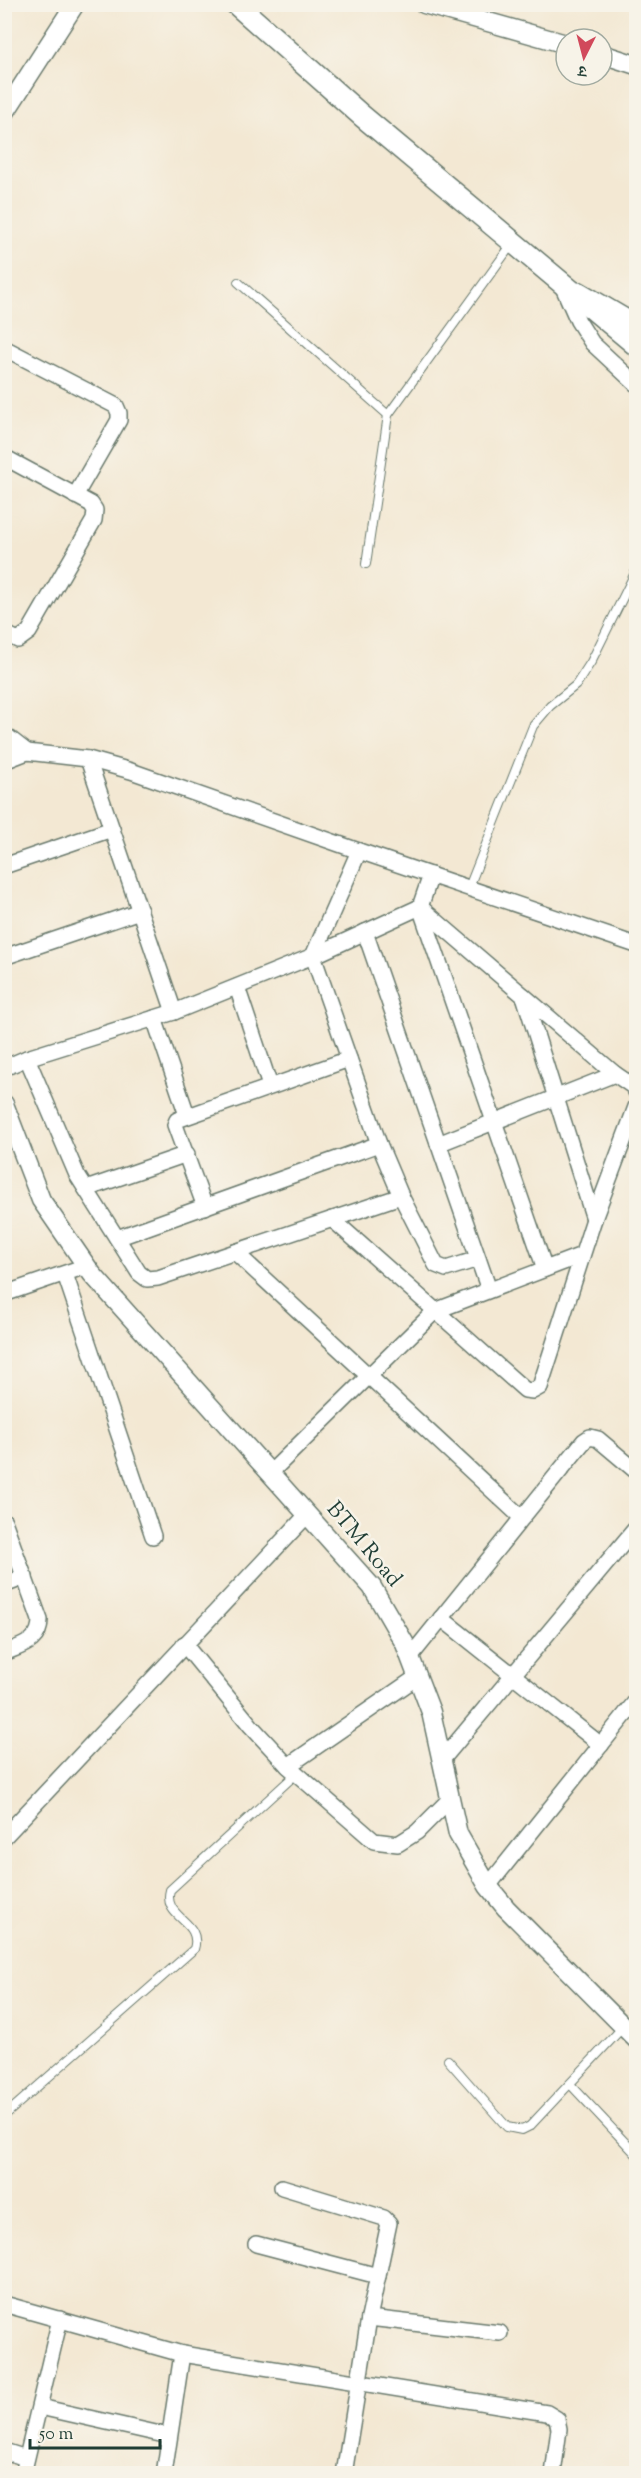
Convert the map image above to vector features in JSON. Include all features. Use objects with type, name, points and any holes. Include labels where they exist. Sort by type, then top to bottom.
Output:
[{"type":"main road","points":[[236,4],[361,116],[636,345]]},
{"type":"street","points":[[4,114],[75,4]]},
{"type":"street","points":[[424,4],[554,41]]},
{"type":"street","points":[[614,58],[636,65]]},
{"type":"street","points":[[561,282],[585,292],[636,324]]},
{"type":"street","points":[[561,282],[578,321],[592,343],[636,384]]},
{"type":"street","points":[[4,348],[116,406],[119,412],[119,420],[75,496]]},
{"type":"street","points":[[4,457],[91,504],[95,510],[94,520],[29,632],[18,640],[4,633]]},
{"type":"street","points":[[4,734],[27,752]]},
{"type":"street","points":[[4,760],[27,752],[88,759],[131,771],[636,945]]},
{"type":"street","points":[[88,759],[174,1012]]},
{"type":"street","points":[[4,866],[111,829]]},
{"type":"street","points":[[359,851],[313,956],[379,1144],[401,1196],[439,1268],[446,1269],[478,1259]]},
{"type":"street","points":[[431,875],[420,907],[545,1269]]},
{"type":"street","points":[[4,1068],[27,1058],[174,1012],[313,956],[420,907]]},
{"type":"street","points":[[420,907],[615,1074],[634,1087],[636,1092]]},
{"type":"street","points":[[4,957],[140,911]]},
{"type":"street","points":[[366,932],[489,1290]]},
{"type":"street","points":[[237,987],[270,1086]]},
{"type":"street","points":[[523,995],[594,1220]]},
{"type":"street","points":[[154,1018],[187,1115]]},
{"type":"street","points":[[27,1058],[77,1175],[139,1273],[147,1279],[158,1278],[401,1196]]},
{"type":"street","points":[[205,1206],[175,1125],[177,1119],[349,1059]]},
{"type":"street","points":[[438,1144],[615,1074]]},
{"type":"street","name":"BTM Road","points":[[4,1104],[11,1141],[41,1200],[86,1266],[372,1587],[405,1644],[431,1712],[458,1834],[488,1886],[506,1908],[630,2032]]},
{"type":"street","points":[[332,1219],[525,1390],[533,1392],[540,1387],[594,1220],[636,1107]]},
{"type":"street","points":[[117,1238],[379,1144]]},
{"type":"street","points":[[86,1189],[187,1154]]},
{"type":"street","points":[[235,1252],[522,1518]]},
{"type":"street","points":[[270,1473],[435,1311],[582,1255]]},
{"type":"street","points":[[4,1294],[86,1266]]},
{"type":"street","points":[[65,1274],[153,1536]]},
{"type":"street","points":[[410,1657],[584,1441],[590,1437],[598,1439],[636,1471]]},
{"type":"street","points":[[4,1837],[307,1515]]},
{"type":"street","points":[[4,1521],[40,1620],[40,1630],[34,1640],[4,1653]]},
{"type":"street","points":[[441,1761],[636,1528]]},
{"type":"street","points":[[4,1585],[25,1577]]},
{"type":"street","points":[[441,1618],[601,1745]]},
{"type":"street","points":[[184,1644],[252,1726],[293,1769],[374,1841],[398,1844],[417,1832],[450,1799]]},
{"type":"street","points":[[293,1769],[417,1677]]},
{"type":"street","points":[[488,1886],[636,1701]]},
{"type":"street","points":[[282,2187],[384,2218],[390,2223],[369,2318],[345,2474]]},
{"type":"street","points":[[256,2244],[378,2276]]},
{"type":"street","points":[[4,2304],[182,2354],[548,2413],[557,2419],[559,2429],[553,2474]]},
{"type":"street","points":[[369,2318],[500,2333]]},
{"type":"street","points":[[23,2474],[60,2319]]},
{"type":"street","points":[[164,2474],[182,2354]]},
{"type":"street","points":[[40,2407],[170,2436]]},
{"type":"street","points":[[4,2451],[26,2458]]},
{"type":"lane","points":[[366,564],[388,415],[513,243]]},
{"type":"lane","points":[[238,282],[388,415]]},
{"type":"lane","points":[[469,887],[533,726],[550,706],[576,685],[591,662],[636,571]]},
{"type":"lane","points":[[4,2116],[194,1949],[195,1932],[170,1907],[167,1899],[170,1890],[293,1769]]},
{"type":"lane","points":[[448,2060],[507,2127],[522,2130],[530,2126],[570,2084],[630,2032]]},
{"type":"lane","points":[[570,2084],[636,2154]]}]
